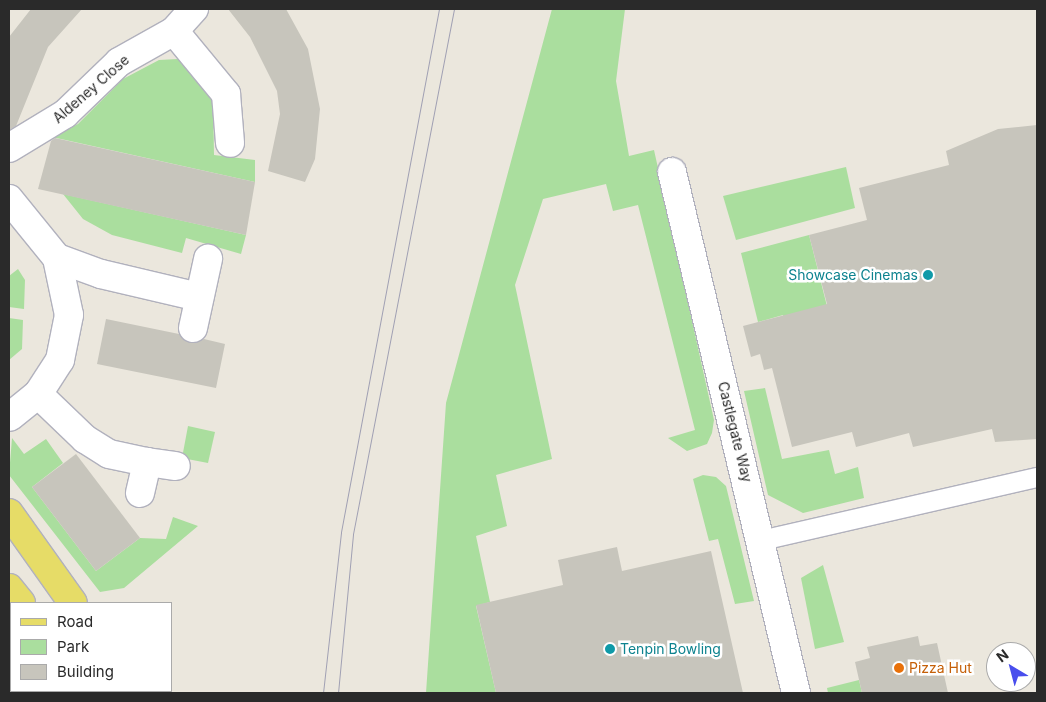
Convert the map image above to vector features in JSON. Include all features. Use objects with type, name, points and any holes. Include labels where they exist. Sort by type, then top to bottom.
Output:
[{"type":"main road","points":[[9,513],[72,602]]},
{"type":"main road","points":[[9,588],[20,602]]},
{"type":"street","name":"Aldeney Close","points":[[9,148],[65,114],[118,62],[174,31],[194,9]]},
{"type":"street","points":[[174,31],[226,94],[230,143]]},
{"type":"street","name":"Castlegate Way","points":[[672,172],[796,693]]},
{"type":"street","points":[[9,198],[57,258],[68,315],[60,360],[38,394],[10,417]]},
{"type":"street","points":[[57,258],[101,274],[199,297]]},
{"type":"street","points":[[194,328],[208,259]]},
{"type":"street","points":[[38,394],[85,439],[109,454],[176,466]]},
{"type":"street","points":[[140,493],[147,462]]},
{"type":"lane","points":[[761,540],[1037,477]]},
{"type":"green space","points":[[552,9],[625,9],[616,81],[629,156],[654,150],[714,420],[712,433],[707,444],[687,451],[668,438],[695,430],[638,205],[613,211],[606,184],[543,199],[515,285],[552,459],[496,475],[507,526],[476,536],[490,602],[476,606],[496,693],[426,693],[446,403]]},
{"type":"green space","points":[[178,59],[213,96],[214,155],[255,160],[255,182],[52,137],[78,124],[123,79],[159,60]]},
{"type":"green space","points":[[846,167],[855,208],[736,240],[723,196]]},
{"type":"green space","points":[[63,194],[246,235],[241,254],[186,238],[182,253],[112,235],[83,219]]},
{"type":"green space","points":[[809,235],[832,326],[789,338],[783,315],[758,322],[741,253]]},
{"type":"green space","points":[[18,269],[25,280],[24,309],[9,307],[9,276]]},
{"type":"green space","points":[[9,318],[23,320],[22,349],[9,360]]},
{"type":"green space","points":[[765,388],[782,459],[829,450],[835,474],[858,467],[864,498],[803,513],[768,495],[744,391]]},
{"type":"green space","points":[[188,426],[215,432],[208,463],[182,458]]},
{"type":"green space","points":[[12,438],[24,454],[46,439],[63,463],[32,487],[96,571],[140,538],[166,539],[173,517],[198,526],[124,588],[100,592],[9,475]]},
{"type":"green space","points":[[703,475],[716,477],[726,486],[754,601],[735,604],[718,539],[709,541],[693,479]]},
{"type":"green space","points":[[823,565],[844,642],[815,649],[801,578]]},
{"type":"green space","points":[[9,638],[10,692],[61,693],[9,693]]},
{"type":"green space","points":[[859,680],[862,693],[828,693],[827,688]]},
{"type":"building","points":[[31,9],[82,9],[48,47],[16,126],[9,130],[9,37]]},
{"type":"building","points":[[228,9],[286,9],[308,49],[320,109],[315,159],[305,182],[268,171],[280,114],[277,91],[250,37]]},
{"type":"building","name":"Showcase Cinemas","points":[[1037,125],[1037,439],[995,442],[992,429],[913,447],[909,433],[856,447],[852,432],[792,447],[772,368],[764,370],[760,354],[751,357],[743,326],[827,304],[809,235],[867,220],[859,188],[949,165],[946,151],[998,129]]},
{"type":"building","points":[[55,138],[255,182],[246,235],[38,189],[51,141]]},
{"type":"building","points":[[106,319],[179,334],[190,343],[204,339],[225,344],[216,388],[97,364]]},
{"type":"building","points":[[76,454],[140,538],[96,571],[32,487]]},
{"type":"building","name":"Tenpin Bowling","points":[[617,547],[622,571],[711,551],[743,693],[496,693],[476,605],[563,585],[558,560]]},
{"type":"building","name":"Pizza Hut","points":[[918,636],[920,646],[937,643],[948,693],[862,693],[855,662],[870,658],[867,647]]},
{"type":"tram line","points":[[323,693],[341,532],[439,9]]},
{"type":"tram line","points":[[338,693],[353,534],[454,9]]},
{"type":"place","name":"Showcase Cinemas","points":[[928,275]]},
{"type":"place","name":"Tenpin Bowling","points":[[610,649]]},
{"type":"place","name":"Pizza Hut","points":[[899,668]]}]
